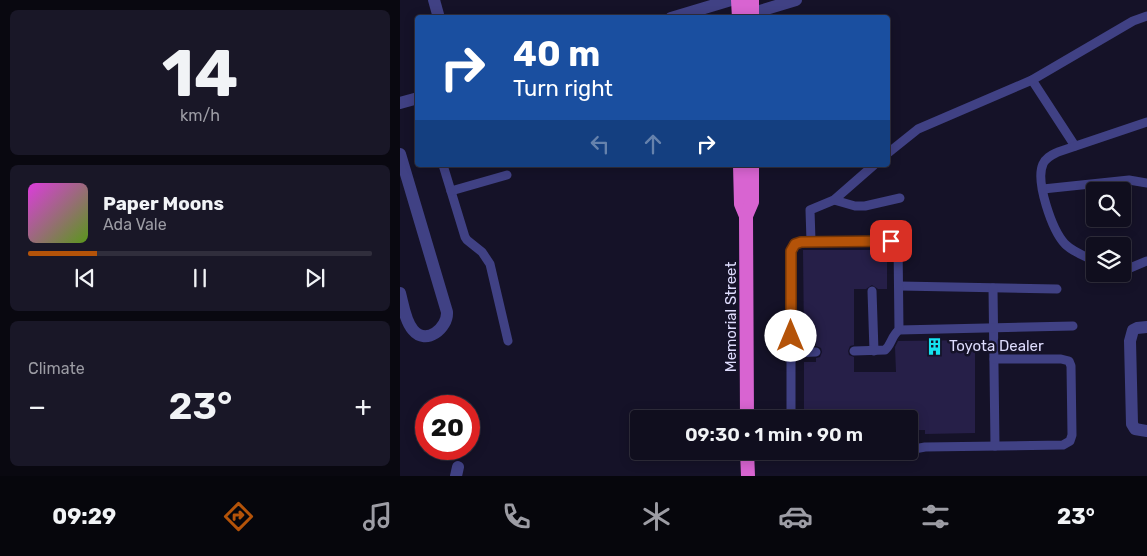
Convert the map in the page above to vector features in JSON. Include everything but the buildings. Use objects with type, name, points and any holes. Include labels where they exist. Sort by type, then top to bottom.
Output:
[{"type":"highway","points":[[738,0],[745,14]]},
{"type":"highway","name":"Memorial Street","points":[[740,167],[740,204],[746,216]]},
{"type":"highway","name":"Memorial Street","points":[[747,410],[746,216],[752,202],[752,167]]},
{"type":"highway","points":[[747,460],[748,476]]},
{"type":"street","points":[[434,0],[438,15]]},
{"type":"street","points":[[681,15],[731,0]]},
{"type":"street","points":[[745,14],[796,0]]},
{"type":"street","points":[[400,103],[415,99]]},
{"type":"street","points":[[400,154],[447,312],[444,326],[436,333],[424,336],[413,331],[400,293]]},
{"type":"street","points":[[1147,327],[1133,330],[1130,348],[1132,424],[1135,429],[1147,431]]},
{"type":"lane","points":[[890,150],[918,129],[1032,80],[1133,20],[1147,16]]},
{"type":"lane","points":[[1032,80],[1075,146]]},
{"type":"lane","points":[[1086,256],[1071,249],[1058,236],[1050,220],[1043,189],[1042,171],[1044,163],[1051,156],[1075,146],[1147,122]]},
{"type":"lane","points":[[444,167],[467,240],[482,252],[490,264],[508,341]]},
{"type":"lane","points":[[810,241],[810,210],[834,200],[872,167]]},
{"type":"lane","points":[[452,192],[506,174]]},
{"type":"lane","points":[[1043,189],[1129,180],[1147,183]]},
{"type":"lane","points":[[834,200],[855,206],[865,206],[900,198]]},
{"type":"lane","points":[[792,410],[791,251],[796,242],[897,241],[899,245],[900,286],[899,330]]},
{"type":"lane","points":[[1131,268],[1147,261]]},
{"type":"lane","points":[[900,286],[1057,290]]},
{"type":"lane","points":[[993,288],[995,446]]},
{"type":"lane","points":[[872,291],[874,351]]},
{"type":"lane","points":[[854,351],[887,349],[893,336],[899,330],[1073,326]]},
{"type":"lane","points":[[791,353],[816,352]]},
{"type":"lane","points":[[918,448],[925,446],[1063,445],[1070,442],[1072,435],[1071,366],[1069,361],[1061,359],[994,359]]},
{"type":"place","name":"Toyota Dealer","points":[[935,346]]},
{"type":"route","points":[[791,336],[791,251],[796,242],[891,241]]}]
